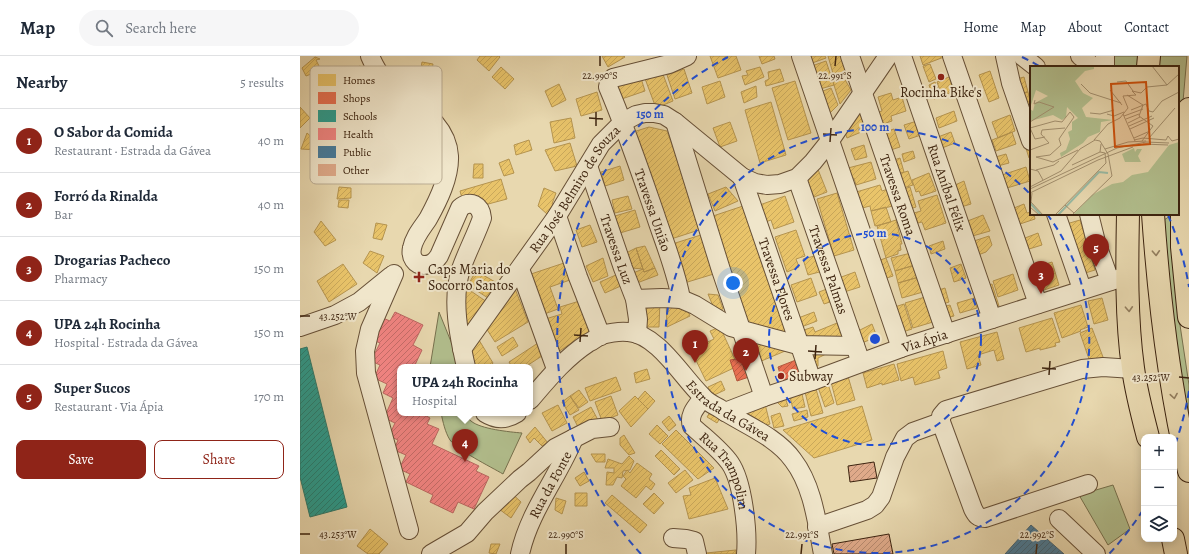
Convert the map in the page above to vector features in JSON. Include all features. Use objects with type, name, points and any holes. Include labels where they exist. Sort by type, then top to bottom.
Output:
[{"type":"main road","points":[[1148,66],[1149,56]]},
{"type":"main road","points":[[1189,109],[1182,178],[1184,243],[1189,317]]},
{"type":"main road","points":[[1128,215],[1118,278],[1130,337],[1133,369],[1147,434]]},
{"type":"main road","points":[[1153,215],[1157,273],[1167,353],[1175,404],[1189,471]]},
{"type":"main road","points":[[1184,243],[1189,268]]},
{"type":"main road","points":[[1174,542],[1176,554]]},
{"type":"street","points":[[370,56],[375,66]]},
{"type":"street","name":"Travessa União","points":[[681,299],[667,251],[623,122],[608,87],[613,78],[669,64],[687,56]]},
{"type":"street","points":[[801,56],[829,142],[902,348]]},
{"type":"street","name":"Travessa Roma","points":[[850,56],[946,334]]},
{"type":"street","name":"Rua José Belmiro de Souza","points":[[462,349],[557,216],[601,144],[623,122],[636,115],[645,113],[664,115],[675,122],[742,176],[755,183],[767,185],[780,184],[797,178],[813,162],[829,142],[888,56]]},
{"type":"street","name":"Rua Aníbal Félix","points":[[902,56],[992,319]]},
{"type":"street","points":[[952,56],[1038,304]]},
{"type":"street","points":[[1005,56],[1011,83],[1030,138]]},
{"type":"street","points":[[1022,56],[1035,66]]},
{"type":"street","points":[[1080,56],[1093,66]]},
{"type":"street","points":[[1105,66],[1106,56]]},
{"type":"street","points":[[675,122],[740,330],[764,397]]},
{"type":"street","points":[[442,132],[448,145],[449,160],[447,175],[429,217],[416,237],[412,247],[412,256],[418,264],[428,265],[432,263],[440,256],[460,208],[468,203],[480,208],[482,218],[461,269],[458,283],[457,312],[465,364]]},
{"type":"street","name":"Travessa Luz","points":[[588,166],[635,299],[638,319],[637,334]]},
{"type":"street","name":"Travessa Flores","points":[[742,176],[798,345],[812,381]]},
{"type":"street","name":"Travessa Palmas","points":[[797,178],[858,354]]},
{"type":"street","points":[[1056,215],[1082,289]]},
{"type":"street","points":[[1088,215],[1096,242],[1118,278]]},
{"type":"street","points":[[557,216],[578,278],[601,336]]},
{"type":"street","points":[[300,327],[335,314],[359,302],[394,274],[412,256]]},
{"type":"street","points":[[520,269],[556,369]]},
{"type":"street","points":[[394,274],[370,329],[365,351],[366,373],[409,530]]},
{"type":"street","name":"Via Ápia","points":[[725,412],[812,381],[858,354],[902,348],[1118,278]]},
{"type":"street","points":[[635,299],[681,299],[695,305],[721,322],[740,330],[798,345],[858,354]]},
{"type":"street","name":"Estrada da Gávea","points":[[533,396],[556,369],[581,348],[601,336],[617,332],[629,332],[651,341],[663,351],[703,398],[762,433],[792,458],[807,487],[823,554]]},
{"type":"street","points":[[1088,484],[985,518],[980,518],[973,510],[941,416],[946,410],[1070,372],[1095,367],[1133,369]]},
{"type":"street","name":"Rua Trampolim","points":[[703,398],[692,414],[691,423],[692,426],[723,454],[734,471],[744,509],[747,542],[746,554]]},
{"type":"street","points":[[490,416],[494,418],[508,418],[511,416]]},
{"type":"street","points":[[817,527],[867,510],[875,505],[881,497],[895,457],[905,438],[914,432],[942,422]]},
{"type":"street","points":[[431,554],[467,533],[485,512],[555,448],[592,430],[610,427]]},
{"type":"street","name":"Rua da Fonte","points":[[520,554],[522,545],[535,514],[568,454],[574,438]]},
{"type":"street","points":[[1059,519],[1096,554]]},
{"type":"street","points":[[673,538],[694,541],[697,554]]},
{"type":"green space","points":[[1108,56],[1142,56],[1141,66],[1109,66]]},
{"type":"green space","points":[[1160,56],[1187,56],[1179,147],[1179,66],[1159,66]]},
{"type":"green space","points":[[1173,215],[1180,325],[1189,385],[1189,421],[1179,372],[1161,222]]},
{"type":"green space","points":[[439,312],[459,364],[430,364]]},
{"type":"green space","points":[[442,416],[467,416],[475,424],[481,426],[495,430],[522,433],[503,474],[454,444],[450,440],[444,427]]},
{"type":"green space","points":[[1113,485],[1130,529],[1108,545],[1079,495]]},
{"type":"building: Homes","points":[[480,56],[500,57],[489,71],[477,60]]},
{"type":"building: Homes","points":[[602,56],[624,56],[625,57],[608,67]]},
{"type":"building: Homes","points":[[710,56],[736,56],[741,70],[718,78]]},
{"type":"building: Homes","points":[[759,56],[774,56],[775,59],[762,64]]},
{"type":"building: Homes","points":[[801,56],[825,56],[826,58],[804,66]]},
{"type":"building: Homes","points":[[828,56],[844,56],[849,73],[834,77]]},
{"type":"building: Homes","points":[[920,56],[944,56],[944,57],[923,65]]},
{"type":"building: Homes","points":[[315,57],[320,59],[316,60],[319,66],[310,66],[310,74],[306,76],[302,68]]},
{"type":"building: Homes","points":[[826,61],[834,85],[813,91],[806,68]]},
{"type":"building: Homes","points":[[422,62],[433,64],[433,66],[421,66]]},
{"type":"building: Homes","points":[[930,64],[936,79],[929,82],[923,66]]},
{"type":"building: Homes","points":[[501,67],[514,79],[505,89],[492,77]]},
{"type":"building: Homes","points":[[760,67],[764,77],[745,85],[742,76],[748,75],[746,71]]},
{"type":"building: Homes","points":[[661,69],[673,101],[656,108],[644,76]]},
{"type":"building: Homes","points":[[684,69],[692,93],[675,99],[667,75]]},
{"type":"building: Homes","points":[[780,69],[784,81],[766,86],[765,81],[769,79],[768,72]]},
{"type":"building: Homes","points":[[990,71],[999,98],[989,102],[979,75]]},
{"type":"building: Homes","points":[[640,75],[645,91],[607,104],[602,88]]},
{"type":"building: Homes","points":[[949,77],[954,91],[942,96],[937,82]]},
{"type":"building: Homes","points":[[1024,77],[1028,92],[1010,97],[1005,82]]},
{"type":"building: Homes","points":[[844,78],[851,90],[840,104],[833,82]]},
{"type":"building: Homes","points":[[720,81],[725,97],[707,104],[702,87]]},
{"type":"building: Homes","points":[[795,81],[811,133],[788,140],[772,88]]},
{"type":"building: Homes","points":[[935,82],[940,97],[934,99],[929,85]]},
{"type":"building: Homes","points":[[559,84],[566,100],[552,107],[545,91]]},
{"type":"building: Homes","points":[[756,86],[757,97],[744,103],[741,92]]},
{"type":"building: Homes","points":[[831,88],[838,105],[824,119],[815,94]]},
{"type":"building: Homes","points":[[597,92],[602,110],[581,116],[576,99]]},
{"type":"building: Homes","points":[[1028,92],[1030,105],[1017,109],[1013,96]]},
{"type":"building: Homes","points":[[891,93],[893,100],[902,97],[906,111],[891,116],[892,121],[886,123],[888,131],[876,134],[870,115],[882,111],[878,97]]},
{"type":"building: Homes","points":[[771,102],[786,155],[760,163],[745,110]]},
{"type":"building: Homes","points":[[300,107],[310,118],[300,128]]},
{"type":"building: Homes","points":[[859,111],[866,130],[847,138],[845,132]]},
{"type":"building: Homes","points":[[954,111],[957,121],[939,128],[936,118]]},
{"type":"building: Homes","points":[[1010,115],[1015,131],[998,138],[992,122]]},
{"type":"building: Homes","points":[[571,118],[575,138],[554,143],[550,122]]},
{"type":"building: Homes","points":[[917,121],[921,135],[909,139],[904,125]]},
{"type":"building: Homes","points":[[730,122],[737,141],[720,147],[713,128]]},
{"type":"building: Homes","points":[[649,127],[667,131],[702,229],[665,241],[630,133]]},
{"type":"building: Homes","points":[[894,129],[900,147],[881,153],[876,134]]},
{"type":"building: Homes","points":[[951,132],[955,143],[942,148],[938,137]]},
{"type":"building: Homes","points":[[1012,132],[1016,144],[996,151],[992,140]]},
{"type":"building: Homes","points":[[307,133],[310,136],[310,150],[301,149]]},
{"type":"building: Homes","points":[[1030,139],[1029,158],[1024,142]]},
{"type":"building: Homes","points":[[529,140],[532,150],[516,155],[514,145]]},
{"type":"building: Homes","points":[[570,143],[577,166],[555,171],[545,150]]},
{"type":"building: Homes","points":[[864,145],[867,157],[855,160],[851,149]]},
{"type":"building: Homes","points":[[913,151],[915,158],[904,162],[902,154]]},
{"type":"building: Homes","points":[[1006,154],[1009,163],[994,167],[992,158]]},
{"type":"building: Homes","points":[[900,158],[904,172],[889,177],[885,163]]},
{"type":"building: Homes","points":[[509,159],[514,173],[504,176],[499,163]]},
{"type":"building: Homes","points":[[871,162],[876,179],[856,185],[854,178],[851,179],[848,168]]},
{"type":"building: Homes","points":[[474,164],[483,164],[483,178],[473,178]]},
{"type":"building: Homes","points":[[620,166],[624,180],[605,186],[601,172]]},
{"type":"building: Homes","points":[[817,167],[827,192],[814,197],[804,172]]},
{"type":"building: Homes","points":[[1026,167],[1030,181],[1007,188],[1002,175]]},
{"type":"building: Homes","points":[[908,171],[913,185],[894,191],[889,177]]},
{"type":"building: Homes","points":[[929,173],[936,191],[921,196],[919,191],[916,192],[912,180]]},
{"type":"building: Homes","points":[[501,179],[507,199],[477,207],[463,202],[460,191]]},
{"type":"building: Homes","points":[[964,181],[971,204],[951,210],[946,189]]},
{"type":"building: Homes","points":[[880,185],[882,191],[888,189],[893,206],[871,211],[870,206],[851,211],[846,195]]},
{"type":"building: Homes","points":[[339,187],[351,188],[351,198],[337,199]]},
{"type":"building: Homes","points":[[726,187],[738,201],[715,211],[708,194]]},
{"type":"building: Homes","points":[[910,187],[916,207],[910,209],[893,193]]},
{"type":"building: Homes","points":[[544,188],[556,193],[552,204],[556,206],[547,214],[538,206]]},
{"type":"building: Homes","points":[[837,193],[854,250],[834,256],[817,199]]},
{"type":"building: Homes","points":[[937,195],[946,223],[925,230],[922,222],[918,223],[914,213],[921,211],[918,201]]},
{"type":"building: Homes","points":[[628,196],[632,209],[615,213],[612,200]]},
{"type":"building: Homes","points":[[785,196],[794,222],[774,229],[771,220],[760,224],[754,207]]},
{"type":"building: Homes","points":[[339,200],[349,200],[348,208],[338,207]]},
{"type":"building: Homes","points":[[1024,204],[1027,213],[1030,212],[1030,215],[1034,215],[1035,219],[1020,224],[1014,208]]},
{"type":"building: Homes","points":[[746,205],[788,336],[744,328],[710,217]]},
{"type":"building: Homes","points":[[886,207],[891,222],[875,226],[871,211]]},
{"type":"building: Homes","points":[[635,210],[640,227],[620,233],[615,216]]},
{"type":"building: Homes","points":[[983,215],[990,231],[969,237],[965,222]]},
{"type":"building: Homes","points":[[896,220],[902,244],[900,244],[901,250],[898,251],[898,254],[886,258],[877,226]]},
{"type":"building: Homes","points":[[1080,220],[1095,270],[1072,277],[1056,227]]},
{"type":"building: Homes","points":[[321,221],[336,240],[325,246],[314,232]]},
{"type":"building: Homes","points":[[376,223],[387,225],[382,240],[373,238]]},
{"type":"building: Homes","points":[[590,225],[597,242],[582,247],[576,230]]},
{"type":"building: Homes","points":[[796,230],[805,256],[796,259],[799,267],[787,272],[775,237]]},
{"type":"building: Homes","points":[[1038,233],[1042,245],[1029,249],[1025,238]]},
{"type":"building: Homes","points":[[704,234],[717,273],[681,284],[669,245]]},
{"type":"building: Homes","points":[[989,236],[992,245],[986,252],[978,255],[974,241]]},
{"type":"building: Homes","points":[[943,241],[945,249],[931,254],[929,246]]},
{"type":"building: Homes","points":[[645,246],[655,268],[644,272],[636,248]]},
{"type":"building: Homes","points":[[636,248],[643,269],[632,268],[626,253]]},
{"type":"building: Homes","points":[[370,251],[384,256],[377,273],[363,263]]},
{"type":"building: Homes","points":[[911,253],[915,265],[895,271],[891,258]]},
{"type":"building: Homes","points":[[822,254],[827,270],[808,275],[803,259]]},
{"type":"building: Homes","points":[[603,258],[608,276],[593,282],[586,266]]},
{"type":"building: Homes","points":[[886,258],[893,276],[872,283],[866,265]]},
{"type":"building: Homes","points":[[1052,262],[1059,285],[1032,294],[1030,269]]},
{"type":"building: Homes","points":[[564,263],[570,280],[550,287],[558,309],[539,316],[525,276]]},
{"type":"building: Homes","points":[[343,264],[357,284],[329,302],[317,281]]},
{"type":"building: Homes","points":[[961,264],[966,278],[954,282],[950,268]]},
{"type":"building: Homes","points":[[915,265],[919,277],[898,283],[895,271]]},
{"type":"building: Homes","points":[[655,268],[658,275],[637,283],[633,273],[643,269],[644,272]]},
{"type":"building: Homes","points":[[476,271],[497,283],[488,298],[468,285]]},
{"type":"building: Homes","points":[[855,272],[860,287],[841,293],[836,279]]},
{"type":"building: Homes","points":[[618,274],[623,285],[605,293],[600,282]]},
{"type":"building: Homes","points":[[1013,274],[1018,290],[998,297],[993,281]]},
{"type":"building: Homes","points":[[919,277],[923,292],[902,298],[898,283]]},
{"type":"building: Homes","points":[[811,278],[817,295],[797,302],[791,285]]},
{"type":"building: Homes","points":[[992,284],[999,306],[989,309],[982,287]]},
{"type":"building: Homes","points":[[462,285],[487,302],[469,328],[463,323]]},
{"type":"building: Homes","points":[[514,286],[528,322],[495,342],[486,328]]},
{"type":"building: Homes","points":[[832,287],[836,300],[824,304],[819,292]]},
{"type":"building: Homes","points":[[945,288],[949,302],[937,306],[932,292]]},
{"type":"building: Homes","points":[[708,294],[718,295],[723,309],[715,311]]},
{"type":"building: Homes","points":[[925,297],[933,322],[913,328],[905,303]]},
{"type":"building: Homes","points":[[974,298],[977,308],[960,313],[957,303]]},
{"type":"building: Homes","points":[[1102,298],[1108,320],[1094,324],[1088,301]]},
{"type":"building: Homes","points":[[586,299],[594,328],[552,356],[542,320],[562,314],[560,307]]},
{"type":"building: Homes","points":[[683,299],[690,316],[667,327],[666,300]]},
{"type":"building: Homes","points":[[639,300],[660,300],[659,327],[639,327]]},
{"type":"building: Homes","points":[[904,304],[912,329],[893,335],[885,310]]},
{"type":"building: Homes","points":[[950,305],[954,316],[942,319],[938,308]]},
{"type":"building: Homes","points":[[1081,305],[1088,327],[1062,338],[1054,313]]},
{"type":"building: Homes","points":[[814,312],[817,321],[796,329],[793,320]]},
{"type":"building: Homes","points":[[1052,318],[1060,342],[1055,343],[1056,346],[1026,352],[1019,328]]},
{"type":"building: Homes","points":[[837,323],[845,345],[801,344],[798,332],[813,327],[815,332]]},
{"type":"building: Homes","points":[[872,324],[877,337],[859,344],[856,332]]},
{"type":"building: Homes","points":[[720,327],[738,366],[706,381],[691,350],[714,339],[710,331]]},
{"type":"building: Homes","points":[[1092,328],[1103,357],[1090,362],[1080,333]]},
{"type":"building: Homes","points":[[997,332],[1004,359],[997,361],[994,350],[978,355],[981,365],[967,369],[960,342]]},
{"type":"building: Homes","points":[[513,337],[518,346],[502,356],[497,347]]},
{"type":"building: Homes","points":[[751,338],[797,346],[759,362]]},
{"type":"building: Homes","points":[[479,340],[493,363],[469,364],[467,354]]},
{"type":"building: Homes","points":[[538,343],[545,354],[530,364],[510,364],[509,362]]},
{"type":"building: Homes","points":[[802,348],[826,354],[818,358],[818,366],[810,369]]},
{"type":"building: Homes","points":[[943,351],[947,368],[938,371],[940,378],[915,385],[913,377],[901,381],[897,364]]},
{"type":"building: Homes","points":[[894,364],[899,380],[882,385],[882,383],[867,388],[863,373]]},
{"type":"building: Homes","points":[[647,369],[650,379],[636,383],[634,373]]},
{"type":"building: Homes","points":[[847,373],[855,400],[837,405],[830,378]]},
{"type":"building: Homes","points":[[616,377],[621,390],[590,401],[585,388]]},
{"type":"building: Homes","points":[[721,381],[725,390],[712,396],[708,387]]},
{"type":"building: Homes","points":[[828,384],[834,403],[825,407],[818,387]]},
{"type":"building: Homes","points":[[816,389],[823,413],[811,416],[805,392]]},
{"type":"building: Homes","points":[[579,390],[588,402],[579,408],[570,396]]},
{"type":"building: Homes","points":[[645,391],[655,401],[648,409],[638,399]]},
{"type":"building: Homes","points":[[784,394],[788,406],[782,407],[773,398]]},
{"type":"building: Homes","points":[[802,394],[805,407],[793,409],[790,397]]},
{"type":"building: Homes","points":[[570,396],[579,410],[570,415],[562,402]]},
{"type":"building: Homes","points":[[611,396],[618,415],[602,421],[595,402]]},
{"type":"building: Homes","points":[[635,396],[648,409],[631,427],[619,411]]},
{"type":"building: Homes","points":[[765,404],[770,424],[757,428],[744,411]]},
{"type":"building: Homes","points":[[558,405],[567,423],[552,431],[542,413]]},
{"type":"building: Homes","points":[[862,406],[872,440],[814,458],[783,430]]},
{"type":"building: Homes","points":[[591,407],[598,420],[579,429],[573,417]]},
{"type":"building: Homes","points":[[807,410],[808,417],[794,421],[792,414]]},
{"type":"building: Homes","points":[[710,412],[720,418],[717,423],[707,417]]},
{"type":"building: Homes","points":[[780,413],[784,426],[774,428],[771,416]]},
{"type":"building: Homes","points":[[669,416],[676,425],[669,431],[662,422]]},
{"type":"building: Homes","points":[[657,425],[668,436],[660,444],[649,434]]},
{"type":"building: Homes","points":[[535,427],[548,443],[542,446],[534,438],[530,443],[526,437]]},
{"type":"building: Homes","points":[[676,430],[714,468],[698,479],[662,444]]},
{"type":"building: Homes","points":[[624,435],[635,453],[629,455],[620,445],[620,438]]},
{"type":"building: Homes","points":[[661,450],[680,469],[674,475],[655,456]]},
{"type":"building: Homes","points":[[591,454],[605,454],[605,462],[596,462]]},
{"type":"building: Homes","points":[[629,456],[634,461],[630,470],[623,471],[622,478],[617,477],[613,485],[606,485],[607,472],[614,473],[614,468],[605,468],[608,459],[622,464]]},
{"type":"building: Homes","points":[[637,463],[652,474],[649,479],[655,484],[651,490],[646,486],[636,498],[621,486],[626,479],[623,476],[627,470],[630,473]]},
{"type":"building: Homes","points":[[685,470],[693,480],[676,493],[668,483]]},
{"type":"building: Homes","points":[[584,472],[589,481],[580,486],[575,478]]},
{"type":"building: Homes","points":[[715,478],[728,509],[689,519],[683,496],[691,495],[689,488]]},
{"type":"building: Homes","points":[[507,489],[521,502],[511,518],[495,506]]},
{"type":"building: Homes","points":[[575,493],[587,493],[587,506],[575,506]]},
{"type":"building: Homes","points":[[654,493],[664,503],[654,514],[643,504]]},
{"type":"building: Homes","points":[[612,495],[647,525],[640,533],[605,503]]},
{"type":"building: Homes","points":[[556,498],[566,501],[562,514],[555,510]]},
{"type":"building: Homes","points":[[370,529],[388,544],[379,554],[368,554],[357,546]]},
{"type":"building: Homes","points":[[491,544],[500,544],[496,554],[489,553]]},
{"type":"building: Homes","points":[[736,550],[736,554],[696,554]]},
{"type":"building: Shops","points":[[743,358],[752,376],[737,381],[730,360]]},
{"type":"building: Shops","points":[[801,358],[807,372],[782,381],[778,367]]},
{"type":"building: Schools","points":[[307,347],[347,507],[310,517],[300,477],[300,349]]},
{"type":"building: Health","points":[[395,312],[423,325],[413,345],[422,350],[415,364],[397,364],[397,416],[426,416],[430,418],[427,424],[439,429],[432,444],[479,466],[476,471],[489,477],[474,509],[458,502],[453,513],[430,502],[433,495],[406,482],[410,474],[399,469],[406,455],[394,450],[398,440],[389,436],[395,423],[384,418],[393,398],[383,393],[387,384],[374,378],[380,365],[371,361],[380,343],[373,340],[383,318],[390,321]]},
{"type":"building: Public","points":[[1031,525],[1064,554],[1005,554]]},
{"type":"building: Other","points":[[874,462],[877,478],[850,482],[848,466]]},
{"type":"building: Other","points":[[889,534],[893,554],[834,554],[832,544]]},
{"type":"place","name":"Rocinha Bike's","points":[[941,77]]},
{"type":"place","name":"Super Sucos","points":[[1096,267]]},
{"type":"place","name":"Caps Maria do Socorro Santos","points":[[419,277]]},
{"type":"place","name":"Drogarias Pacheco","points":[[1041,294]]},
{"type":"place","name":"O Sabor da Comida","points":[[695,363]]},
{"type":"place","name":"Forró da Rinalda","points":[[746,371]]},
{"type":"place","name":"Subway","points":[[781,376]]},
{"type":"place","name":"UPA 24h Rocinha","points":[[465,462]]}]
